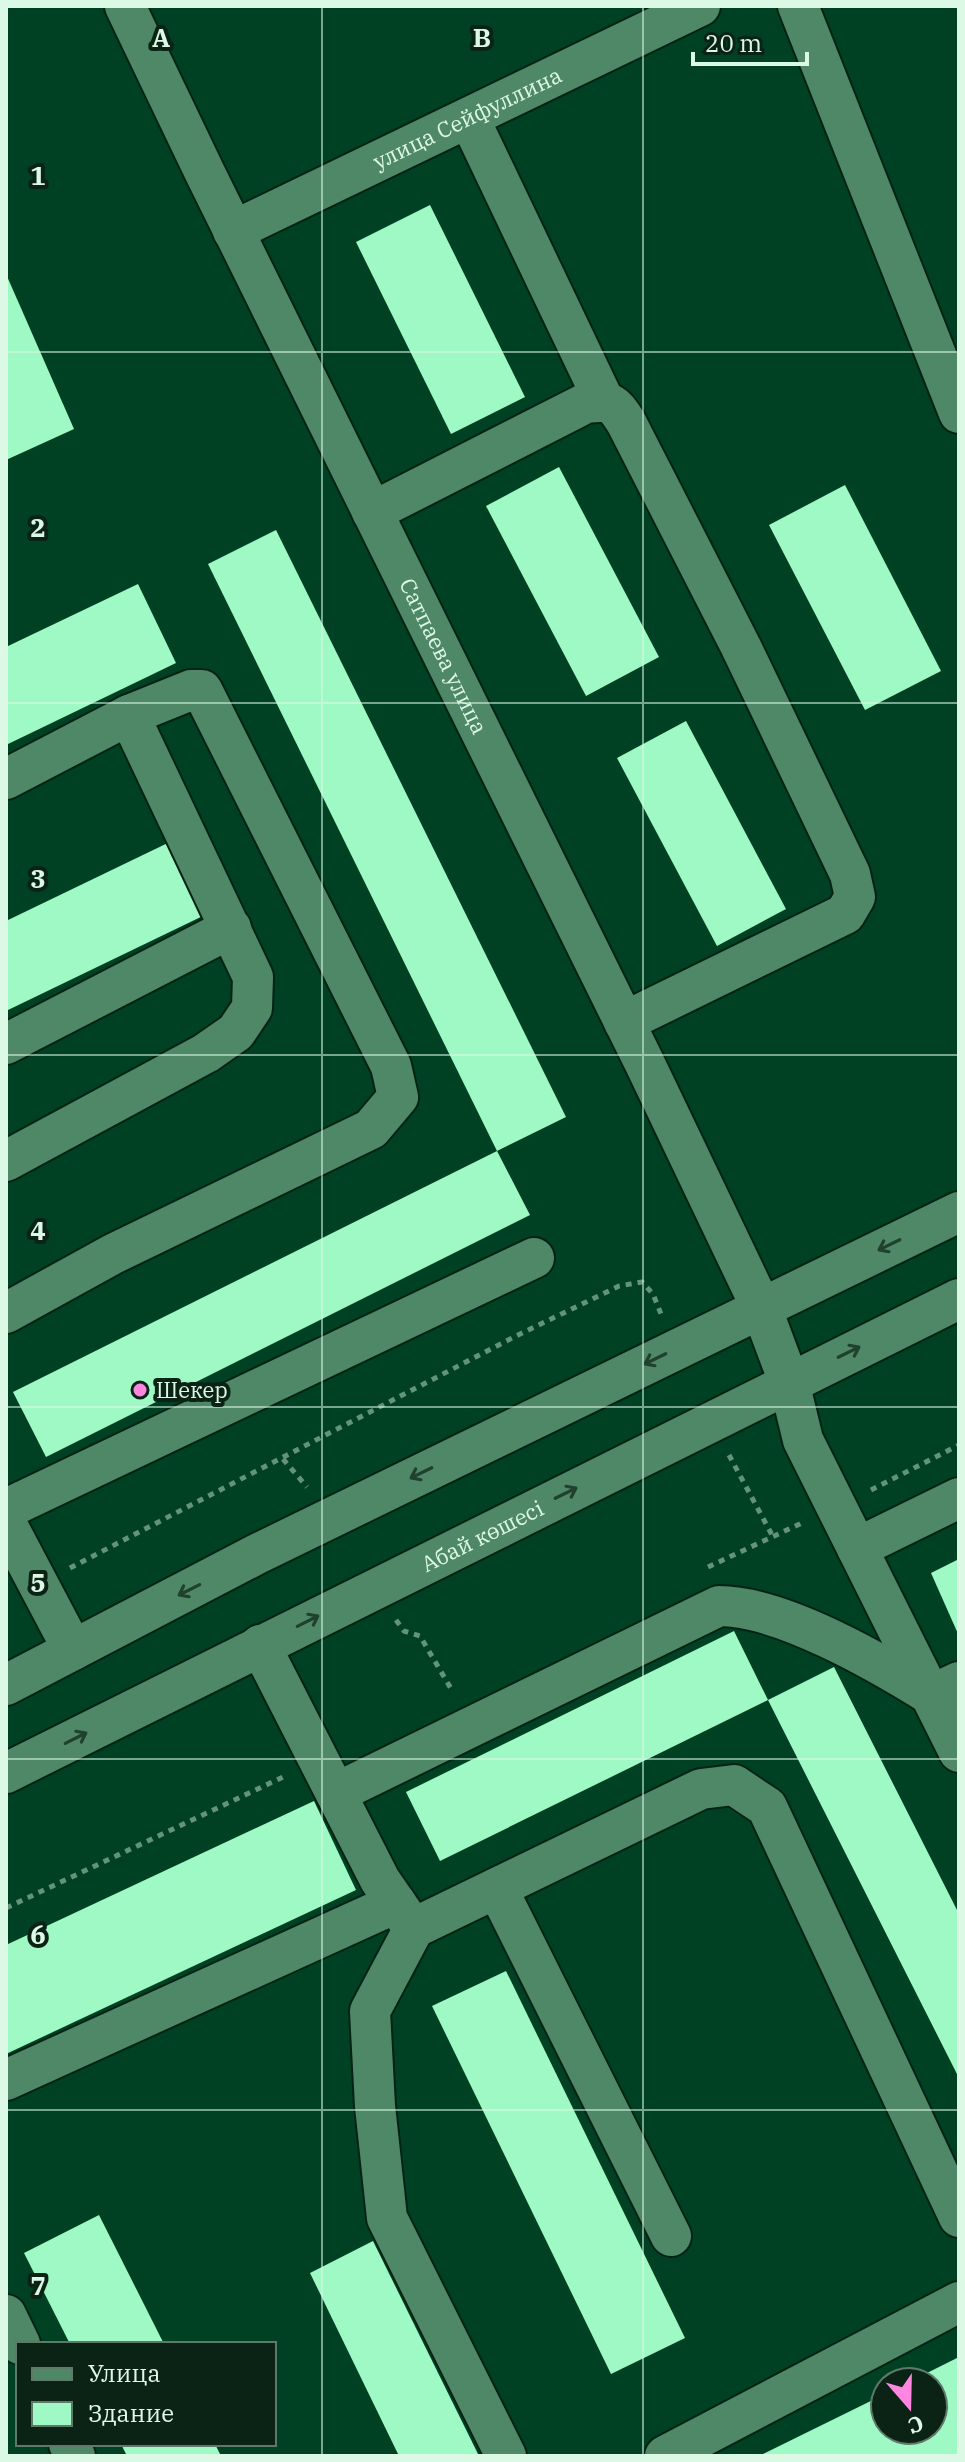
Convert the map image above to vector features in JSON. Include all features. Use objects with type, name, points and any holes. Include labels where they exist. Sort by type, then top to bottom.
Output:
[{"type":"street","name":"Сатпаева улица","points":[[125,6],[761,1307],[789,1382],[803,1440],[857,1548],[945,1688],[959,1752]]},
{"type":"street","name":"улица Сейфуллина","points":[[233,231],[700,6]]},
{"type":"street","points":[[798,6],[959,413]]},
{"type":"street","points":[[469,118],[604,401]]},
{"type":"street","points":[[372,512],[586,403],[604,401],[615,405],[741,647],[850,874],[855,897],[845,914],[624,1022]]},
{"type":"street","points":[[6,779],[129,715],[191,690],[202,690],[391,1066],[398,1097],[371,1129],[113,1254],[6,1313]]},
{"type":"street","points":[[6,1161],[206,1053],[236,1032],[252,1008],[253,977],[129,715]]},
{"type":"street","points":[[6,1044],[231,928]]},
{"type":"street","points":[[6,1685],[257,1554],[959,1212]]},
{"type":"street","points":[[6,1509],[534,1258]]},
{"type":"street","name":"Абай көшесі","points":[[6,1773],[959,1299]]},
{"type":"street","points":[[857,1548],[959,1498]]},
{"type":"street","points":[[6,1523],[73,1650]]},
{"type":"street","points":[[336,1793],[719,1606],[733,1606],[806,1629],[945,1688]]},
{"type":"street","points":[[260,1645],[380,1880],[405,1916]]},
{"type":"street","points":[[6,2080],[405,1916],[497,1888],[701,1789],[734,1785],[767,1807],[959,2217]]},
{"type":"street","points":[[497,1888],[671,2236]]},
{"type":"street","points":[[405,1916],[370,2011],[375,2106],[387,2218],[506,2456]]},
{"type":"street","points":[[665,2456],[959,2302]]},
{"type":"street","points":[[6,2315],[19,2342]]},
{"type":"path","points":[[38,1584],[514,1337],[619,1286],[642,1282],[653,1294],[675,1348]]},
{"type":"path","points":[[714,1419],[733,1464],[772,1535]]},
{"type":"path","points":[[374,1588],[404,1631],[420,1636],[453,1692]]},
{"type":"building","points":[[430,205],[525,397],[451,434],[356,242]]},
{"type":"building","points":[[6,274],[74,429],[6,460]]},
{"type":"building","points":[[559,467],[659,657],[586,696],[486,506]]},
{"type":"building","points":[[845,485],[941,671],[865,710],[769,525]]},
{"type":"building","points":[[276,530],[566,1117],[497,1151],[208,564]]},
{"type":"building","points":[[138,584],[176,663],[6,745],[6,647]]},
{"type":"building","points":[[686,721],[786,909],[717,946],[617,758]]},
{"type":"building","points":[[174,840],[209,913],[6,1011],[6,921]]},
{"type":"building","points":[[497,1151],[530,1215],[46,1457],[13,1392]]},
{"type":"building","points":[[959,1559],[959,1636],[931,1573]]},
{"type":"building","points":[[734,1631],[768,1700],[440,1861],[406,1792]]},
{"type":"building","points":[[834,1667],[959,1914],[959,2078],[768,1700]]},
{"type":"building","points":[[314,1801],[356,1890],[6,2054],[6,1945]]},
{"type":"building","points":[[506,1971],[685,2338],[611,2374],[432,2006]]},
{"type":"building","points":[[99,2215],[163,2342],[69,2342],[24,2253]]},
{"type":"building","points":[[373,2241],[479,2456],[399,2456],[310,2273]]},
{"type":"building","points":[[959,2357],[959,2456],[759,2456],[869,2402],[869,2446],[949,2446],[949,2366],[941,2366]]},
{"type":"building","points":[[122,2446],[216,2446],[221,2456],[127,2456]]},
{"type":"place","name":"Шекер","points":[[140,1390]]}]
